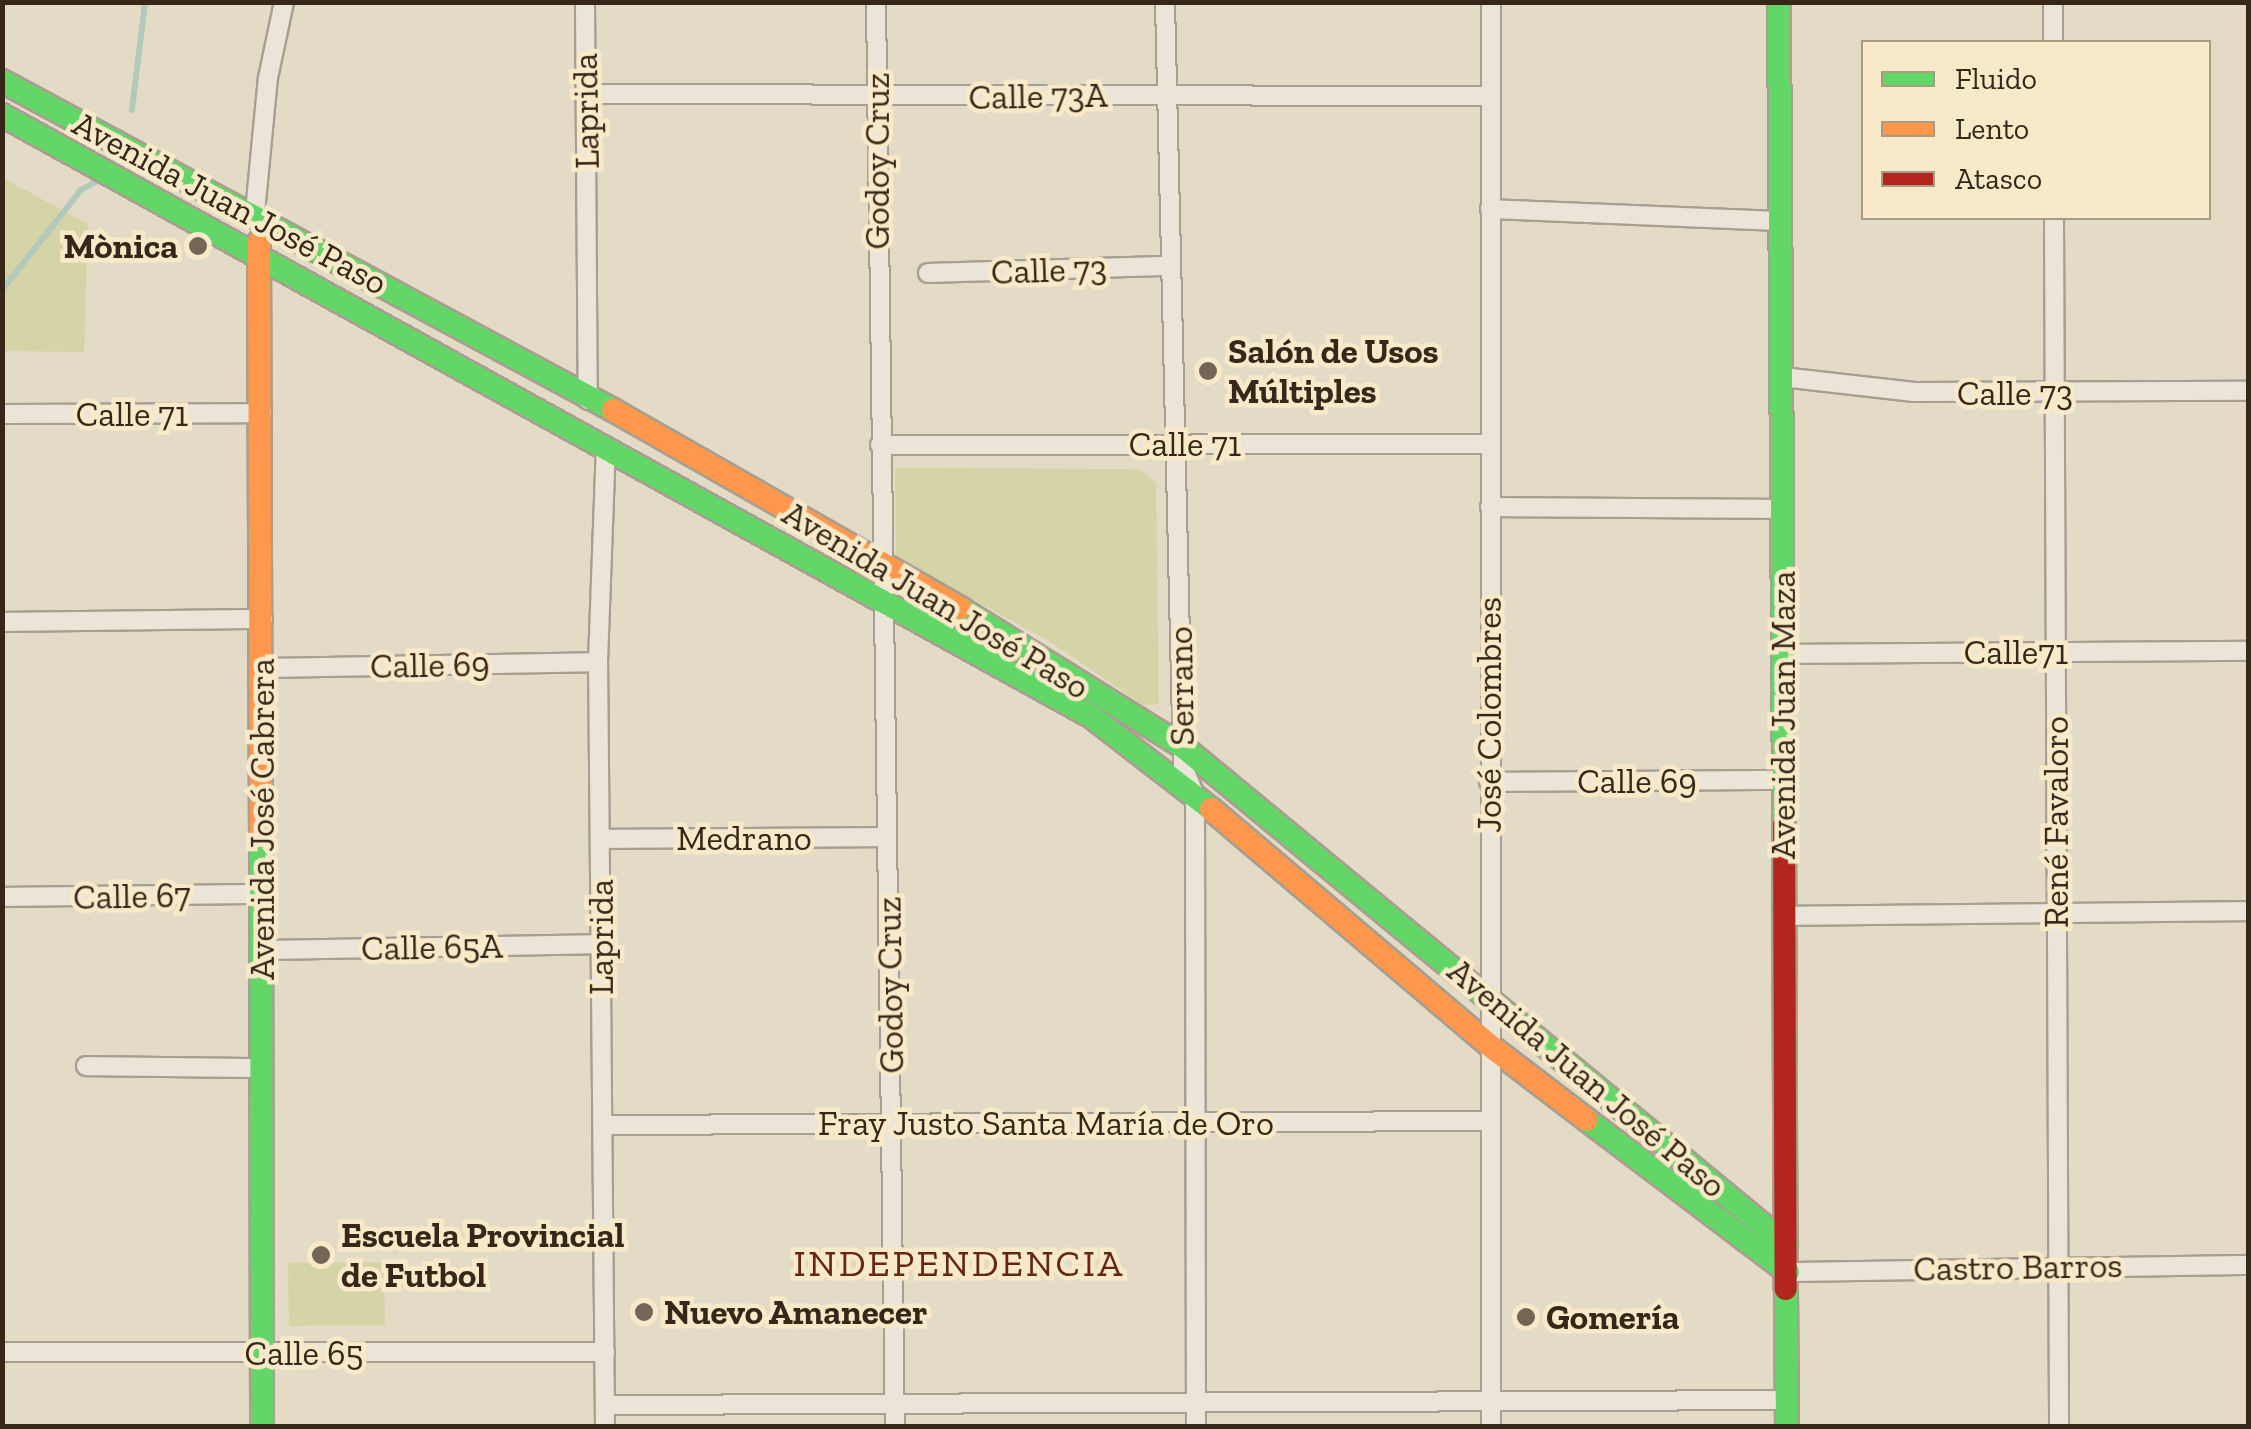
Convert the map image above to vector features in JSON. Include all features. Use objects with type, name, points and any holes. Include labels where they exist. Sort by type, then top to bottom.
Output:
[{"type":"main road","name":"Avenida Juan Maza","points":[[1779,2],[1787,1426]]},
{"type":"main road","name":"Avenida Juan José Paso","points":[[2,81],[255,212],[880,559],[1182,746],[1786,1244]]},
{"type":"main road","name":"Avenida Juan José Paso","points":[[2,116],[261,254],[1092,717],[1196,795],[1488,1044],[1788,1272]]},
{"type":"main road","name":"Avenida José Cabrera","points":[[255,212],[261,254],[262,414],[262,1426]]},
{"type":"street","points":[[255,212],[268,78],[284,2]]},
{"type":"street","name":"Laprida","points":[[585,2],[588,400]]},
{"type":"street","name":"Godoy Cruz","points":[[876,2],[880,559],[886,603],[896,1426]]},
{"type":"street","name":"Serrano","points":[[1165,2],[1182,746],[1196,795],[1196,1426]]},
{"type":"street","name":"José Colombres","points":[[1491,2],[1491,1426]]},
{"type":"street","points":[[2053,2],[2053,40]]},
{"type":"street","name":"Calle 73A","points":[[586,94],[876,99],[1168,94],[1490,96]]},
{"type":"street","points":[[1490,209],[1782,221]]},
{"type":"street","name":"René Favaloro","points":[[2054,220],[2059,1426]]},
{"type":"street","name":"Calle 73","points":[[928,273],[1170,266]]},
{"type":"street","name":"Calle 73","points":[[1782,377],[1914,392],[2248,392]]},
{"type":"street","name":"Calle 71","points":[[2,414],[262,414]]},
{"type":"street","name":"Calle 71","points":[[880,445],[1490,444]]},
{"type":"street","name":"Laprida","points":[[606,447],[598,662],[606,1426]]},
{"type":"street","points":[[1490,507],[1782,509]]},
{"type":"street","points":[[2,622],[263,618]]},
{"type":"street","name":"Calle71","points":[[1783,654],[2248,651]]},
{"type":"street","name":"Calle 69","points":[[262,668],[598,662]]},
{"type":"street","name":"Calle 69","points":[[1489,782],[1784,780]]},
{"type":"street","name":"Medrano","points":[[600,839],[888,837]]},
{"type":"street","name":"Calle 67","points":[[2,897],[262,894]]},
{"type":"street","points":[[1784,916],[2248,911]]},
{"type":"street","name":"Calle 65A","points":[[262,950],[601,944]]},
{"type":"street","points":[[86,1066],[262,1068]]},
{"type":"street","name":"Fray Justo Santa María de Oro","points":[[603,1124],[1489,1121]]},
{"type":"street","name":"Castro Barros","points":[[1788,1272],[2248,1265]]},
{"type":"street","name":"Calle 65","points":[[2,1352],[605,1352]]},
{"type":"street","points":[[605,1405],[1787,1400]]},
{"type":"green space","points":[[3,178],[88,224],[84,352],[3,351]]},
{"type":"green space","points":[[895,468],[1139,469],[1156,483],[1159,704],[1143,705],[1052,643],[896,557]]},
{"type":"green space","points":[[384,1262],[385,1325],[289,1326],[288,1263]]},
{"type":"waterway","points":[[132,110],[145,2]]},
{"type":"waterway","points":[[2,290],[81,190],[101,179]]},
{"type":"traffic: fast","points":[[1779,2],[1784,825]]},
{"type":"traffic: fast","points":[[2,81],[613,410]]},
{"type":"traffic: fast","points":[[2,115],[1092,717],[1211,809]]},
{"type":"traffic: fast","points":[[960,608],[1182,746],[1786,1244]]},
{"type":"traffic: fast","points":[[261,835],[262,1426]]},
{"type":"traffic: fast","points":[[1587,1120],[1788,1272]]},
{"type":"traffic: fast","points":[[1786,1289],[1787,1426]]},
{"type":"traffic: slow","points":[[259,242],[261,835]]},
{"type":"traffic: slow","points":[[613,410],[960,608]]},
{"type":"traffic: slow","points":[[1211,809],[1489,1045],[1587,1120]]},
{"type":"traffic: jam","points":[[1784,825],[1786,1289]]},
{"type":"place","name":"Mònica","points":[[198,246]]},
{"type":"place","name":"Salón de Usos Múltiples","points":[[1208,371]]},
{"type":"place","name":"Escuela Provincial de Futbol","points":[[321,1255]]},
{"type":"place","name":"Nuevo Amanecer","points":[[644,1312]]},
{"type":"place","name":"Gomería","points":[[1526,1317]]},
{"type":"district","name":"INDEPENDENCIA","points":[[959,1264]]}]
